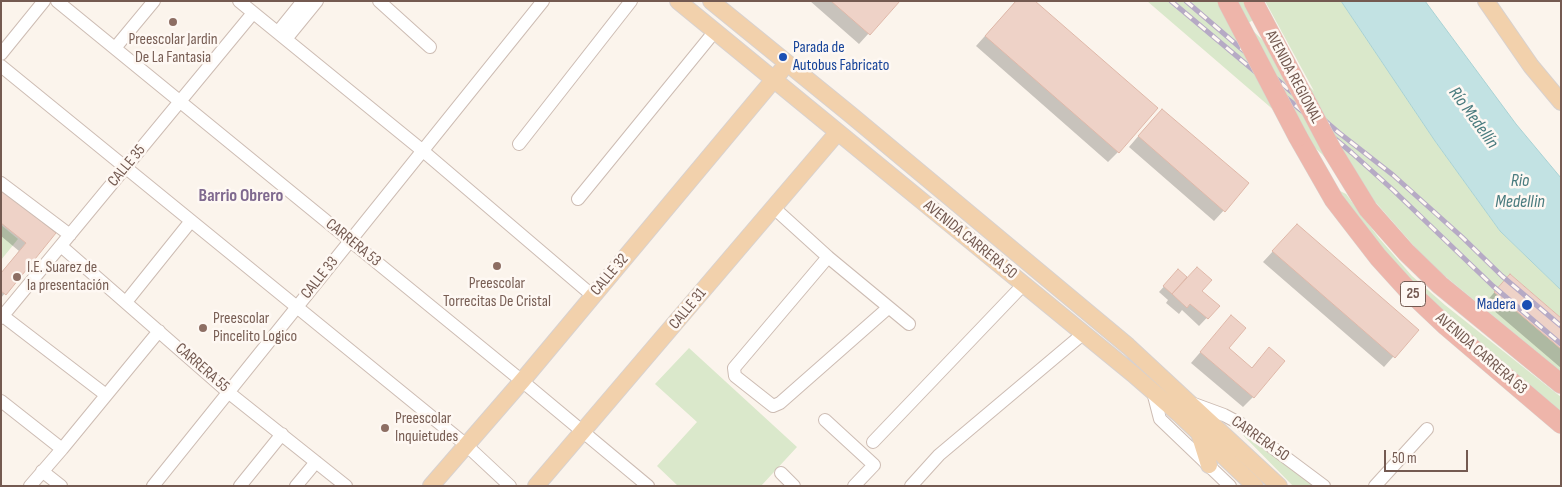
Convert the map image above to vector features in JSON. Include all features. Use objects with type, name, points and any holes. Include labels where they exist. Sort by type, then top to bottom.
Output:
[{"type":"highway","name":"AVENIDA REGIONAL","points":[[1227,1],[1298,137]]},
{"type":"highway","name":"AVENIDA REGIONAL","points":[[1253,1],[1332,152]]},
{"type":"highway","name":"AVENIDA CARRERA 63","points":[[1298,137],[1334,200],[1378,257],[1446,326],[1561,424]]},
{"type":"highway","name":"AVENIDA CARRERA 63","points":[[1332,152],[1368,209],[1406,252],[1440,285],[1561,384]]},
{"type":"main road","name":"AVENIDA CARRERA 50","points":[[678,1],[1084,333],[1153,392],[1185,409],[1199,433],[1255,486]]},
{"type":"main road","name":"AVENIDA CARRERA 50","points":[[711,1],[1114,334],[1185,409],[1279,486]]},
{"type":"main road","points":[[1486,1],[1530,66],[1561,102]]},
{"type":"main road","name":"CALLE 32","points":[[430,486],[522,381],[788,64]]},
{"type":"main road","name":"CALLE 31","points":[[539,485],[838,132]]},
{"type":"main road","points":[[1199,433],[1208,465]]},
{"type":"street","points":[[1,54],[44,1]]},
{"type":"street","name":"CARRERA 53","points":[[57,1],[648,486]]},
{"type":"street","points":[[115,48],[154,1]]},
{"type":"street","points":[[240,1],[423,151],[593,296]]},
{"type":"street","points":[[282,35],[303,1]]},
{"type":"street","points":[[282,35],[317,1]]},
{"type":"street","points":[[379,1],[430,47]]},
{"type":"street","name":"CALLE 33","points":[[153,486],[544,1]]},
{"type":"street","points":[[519,144],[631,1]]},
{"type":"street","name":"CALLE 35","points":[[2,317],[254,13]]},
{"type":"street","points":[[578,199],[715,32]]},
{"type":"street","points":[[1,66],[465,444],[510,486]]},
{"type":"street","points":[[1,183],[70,235]]},
{"type":"street","points":[[774,208],[888,308],[909,324]]},
{"type":"street","points":[[126,302],[191,221]]},
{"type":"street","name":"CARRERA 55","points":[[61,246],[228,392],[346,486]]},
{"type":"street","points":[[828,256],[734,368],[735,376],[774,406],[780,403],[888,308]]},
{"type":"street","points":[[873,442],[1024,284]]},
{"type":"street","points":[[2,317],[106,395]]},
{"type":"street","points":[[30,486],[159,331]]},
{"type":"street","points":[[911,486],[938,455],[1084,333]]},
{"type":"street","points":[[1153,392],[1160,419],[1230,486]]},
{"type":"street","points":[[1,401],[62,449]]},
{"type":"street","name":"CARRERA 50","points":[[1185,409],[1224,415],[1241,424],[1324,486]]},
{"type":"street","points":[[826,420],[874,465],[854,486]]},
{"type":"street","points":[[1375,486],[1427,429]]},
{"type":"street","points":[[240,486],[282,434]]},
{"type":"street","points":[[296,486],[316,462]]},
{"type":"street","points":[[42,471],[61,486]]},
{"type":"street","points":[[782,473],[794,486]]},
{"type":"green space","points":[[1147,1],[1223,1],[1314,91],[1265,1],[1341,1],[1435,141],[1500,231],[1561,290],[1561,318],[1510,274],[1494,292],[1561,349],[1561,372],[1428,262],[1378,205],[1269,106]]},
{"type":"green space","points":[[1236,1],[1243,1],[1253,20],[1247,24]]},
{"type":"green space","points":[[1338,190],[1346,194],[1379,238],[1412,276],[1445,305],[1561,397],[1561,415],[1395,269]]},
{"type":"green space","points":[[1,225],[18,239],[1,260]]},
{"type":"green space","points":[[689,348],[797,447],[761,486],[678,486],[657,466],[697,422],[655,384]]},
{"type":"green space","points":[[1236,428],[1316,486],[1293,486]]},
{"type":"water","name":"Rio Medellin","points":[[1341,1],[1425,1],[1516,124],[1561,178],[1561,290],[1500,231],[1435,141]]},
{"type":"building","points":[[831,1],[900,1],[870,35]]},
{"type":"building","points":[[1016,1],[1035,1],[1158,108],[1119,153],[985,36]]},
{"type":"building","points":[[1162,109],[1249,183],[1225,212],[1138,136]]},
{"type":"building","name":"I.E. Suarez de la presentación","points":[[1,189],[56,233],[6,295],[1,291],[1,273],[26,243],[1,223]]},
{"type":"building","points":[[1297,224],[1419,330],[1395,358],[1272,251]]},
{"type":"building","points":[[1197,267],[1212,280],[1202,291],[1220,306],[1208,319],[1190,304],[1187,308],[1172,294]]},
{"type":"building","points":[[1178,269],[1187,277],[1172,294],[1163,286]]},
{"type":"building","name":"Madera","points":[[1510,274],[1561,318],[1561,349],[1494,292]]},
{"type":"building","points":[[1231,315],[1246,328],[1229,348],[1252,368],[1269,347],[1285,361],[1254,398],[1200,352]]},
{"type":"railway","points":[[1171,1],[1352,153],[1493,286],[1561,344]]},
{"type":"railway","points":[[1186,1],[1338,132],[1393,175],[1502,276],[1561,326]]},
{"type":"place","name":"Preescolar Jardin De La Fantasia","points":[[173,22]]},
{"type":"place","name":"Parada de Autobus Fabricato","points":[[783,57]]},
{"type":"place","name":"Preescolar Torrecitas De Cristal","points":[[497,266]]},
{"type":"place","name":"I.E. Suarez de la presentación","points":[[17,277]]},
{"type":"place","name":"Madera","points":[[1527,305]]},
{"type":"place","name":"Preescolar Pincelito Logico","points":[[203,328]]},
{"type":"place","name":"Preescolar Inquietudes","points":[[385,428]]},
{"type":"district","name":"Barrio Obrero","points":[[241,196]]},
{"type":"water label","name":"Río Medellín","points":[[1473,118]]}]
